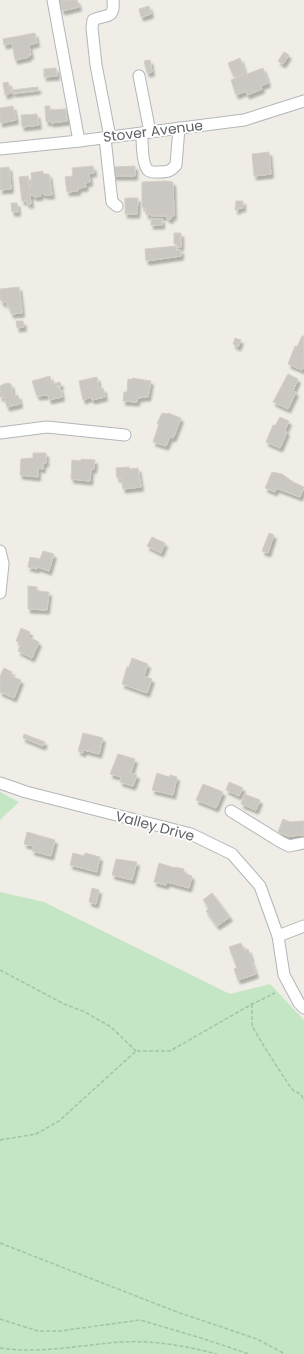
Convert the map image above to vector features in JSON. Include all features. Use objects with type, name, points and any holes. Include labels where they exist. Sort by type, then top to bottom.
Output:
[{"type":"street","points":[[52,0],[79,141]]},
{"type":"street","points":[[113,1],[114,10],[111,14],[93,20],[92,28],[96,65],[108,137],[112,202],[117,206]]},
{"type":"street","points":[[139,76],[146,132],[145,165],[147,170],[152,172],[170,172],[176,165],[179,128]]},
{"type":"street","name":"Stover Avenue","points":[[0,149],[79,141],[244,120],[304,102]]},
{"type":"street","points":[[0,433],[47,427],[125,435]]},
{"type":"street","points":[[0,551],[2,564],[0,593]]},
{"type":"street","name":"Valley Drive","points":[[0,783],[26,792],[191,834],[232,854],[260,886],[278,936],[284,974],[299,1003],[304,1008]]},
{"type":"street","points":[[231,811],[289,846],[304,843]]},
{"type":"street","points":[[278,936],[304,926]]},
{"type":"path","points":[[0,970],[52,998],[85,1012],[111,1028],[136,1051]]},
{"type":"path","points":[[0,1140],[36,1134],[59,1121],[136,1051],[170,1051],[252,1004],[275,993]]},
{"type":"path","points":[[252,1004],[252,1026],[289,1085],[294,1091],[301,1094],[304,1101]]},
{"type":"path","points":[[0,1243],[177,1312],[257,1339],[285,1354]]},
{"type":"path","points":[[0,1319],[38,1331],[74,1329],[140,1320],[249,1354]]},
{"type":"path","points":[[0,1348],[10,1350],[40,1351],[122,1342],[188,1346],[217,1354]]},
{"type":"green space","points":[[0,792],[19,802],[0,820]]},
{"type":"green space","points":[[0,892],[44,902],[230,994],[270,984],[304,1020],[304,1354],[0,1354]]},
{"type":"building","points":[[59,0],[77,0],[79,7],[62,11]]},
{"type":"building","points":[[149,6],[151,14],[141,17],[139,9]]},
{"type":"building","points":[[35,33],[37,43],[29,45],[31,55],[28,55],[29,57],[15,60],[12,43],[4,45],[3,39]]},
{"type":"building","points":[[284,52],[289,55],[283,64],[278,61]]},
{"type":"building","points":[[240,58],[245,73],[234,77],[228,63]]},
{"type":"building","points":[[150,60],[152,72],[147,73],[144,61]]},
{"type":"building","points":[[56,68],[57,76],[44,77],[44,69]]},
{"type":"building","points":[[263,68],[268,83],[261,86],[262,89],[247,95],[246,91],[236,95],[231,80]]},
{"type":"building","points":[[8,82],[11,93],[5,95],[3,83]]},
{"type":"building","points":[[38,87],[38,90],[13,93],[12,90]]},
{"type":"building","points":[[13,106],[16,120],[0,123],[0,108]]},
{"type":"building","points":[[45,106],[50,106],[50,110],[66,109],[67,121],[51,123],[50,121],[46,122]]},
{"type":"building","points":[[37,114],[39,125],[22,127],[21,115]]},
{"type":"building","points":[[269,152],[271,174],[254,176],[252,154]]},
{"type":"building","points":[[93,166],[94,173],[89,173],[90,182],[85,183],[86,187],[78,188],[78,191],[67,192],[65,177],[73,176],[72,168]]},
{"type":"building","points":[[135,166],[135,176],[113,176],[113,167]]},
{"type":"building","points":[[9,167],[11,189],[0,190],[0,168]]},
{"type":"building","points":[[43,171],[43,174],[49,174],[52,195],[44,195],[43,193],[40,194],[41,196],[34,197],[34,195],[30,195],[29,186],[32,186],[31,173]]},
{"type":"building","points":[[28,176],[31,204],[27,204],[27,201],[22,201],[19,177]]},
{"type":"building","points":[[142,182],[173,182],[174,216],[171,216],[171,219],[167,219],[167,216],[151,216],[151,214],[146,215],[146,208],[142,207]]},
{"type":"building","points":[[125,198],[138,198],[137,214],[125,214]]},
{"type":"building","points":[[236,201],[243,201],[243,208],[238,208],[238,210],[235,210]]},
{"type":"building","points":[[11,203],[17,203],[18,212],[12,212]]},
{"type":"building","points":[[151,219],[162,219],[162,225],[151,225]]},
{"type":"building","points":[[174,233],[181,233],[181,247],[177,247],[177,244],[174,244]]},
{"type":"building","points":[[176,246],[176,250],[181,250],[181,256],[146,261],[145,249]]},
{"type":"building","points":[[19,287],[22,313],[11,314],[10,306],[7,306],[7,302],[2,303],[2,300],[0,300],[0,289]]},
{"type":"building","points":[[16,321],[23,321],[24,327],[17,328]]},
{"type":"building","points":[[302,336],[304,336],[304,368],[302,370],[288,364],[295,346],[297,347]]},
{"type":"building","points":[[235,338],[241,340],[238,347],[233,344]]},
{"type":"building","points":[[288,374],[298,379],[293,391],[296,392],[288,409],[273,402]]},
{"type":"building","points":[[50,376],[52,384],[60,382],[61,386],[57,386],[60,388],[62,397],[49,400],[48,395],[37,396],[32,381]]},
{"type":"building","points":[[97,377],[99,389],[103,388],[105,397],[92,400],[91,397],[83,400],[79,381]]},
{"type":"building","points":[[132,378],[151,381],[148,397],[137,398],[137,402],[123,401],[124,392],[127,392],[128,379],[132,380]]},
{"type":"building","points":[[6,383],[11,384],[13,396],[18,395],[20,404],[7,407],[4,397],[0,397],[0,386]]},
{"type":"building","points":[[162,413],[168,413],[181,418],[173,438],[170,437],[166,446],[153,442],[159,424],[157,424]]},
{"type":"building","points":[[280,417],[289,421],[285,430],[287,432],[280,448],[266,442],[273,425],[275,426]]},
{"type":"building","points":[[33,453],[46,453],[46,463],[43,463],[43,469],[38,468],[38,477],[20,475],[21,459],[33,458]]},
{"type":"building","points":[[81,459],[95,460],[94,469],[91,469],[90,481],[71,479],[72,460],[81,461]]},
{"type":"building","points":[[129,467],[130,469],[138,468],[141,487],[123,489],[121,478],[117,478],[116,468]]},
{"type":"building","points":[[272,472],[282,474],[293,482],[304,487],[300,497],[276,488],[275,492],[265,488]]},
{"type":"building","points":[[269,533],[274,535],[268,553],[262,551]]},
{"type":"building","points":[[152,537],[165,543],[161,553],[147,546]]},
{"type":"building","points":[[43,551],[54,554],[49,571],[37,567],[37,569],[28,567],[30,557],[40,559]]},
{"type":"building","points":[[28,586],[37,587],[37,591],[49,592],[47,610],[28,609]]},
{"type":"building","points":[[21,628],[30,632],[28,637],[39,642],[32,658],[18,651],[21,643],[16,641]]},
{"type":"building","points":[[132,658],[148,664],[144,676],[152,679],[147,693],[122,684],[127,667],[129,667]]},
{"type":"building","points":[[4,668],[12,672],[11,676],[21,680],[14,698],[0,692],[0,676]]},
{"type":"building","points":[[83,733],[103,738],[99,754],[84,750],[83,753],[78,751]]},
{"type":"building","points":[[24,734],[45,742],[43,746],[23,738]]},
{"type":"building","points":[[118,754],[135,759],[131,773],[137,775],[133,786],[120,782],[121,777],[110,774]]},
{"type":"building","points":[[157,773],[169,777],[170,775],[177,777],[173,795],[152,790]]},
{"type":"building","points":[[229,782],[243,788],[239,796],[226,790]]},
{"type":"building","points":[[203,784],[223,792],[216,808],[196,800]]},
{"type":"building","points":[[244,794],[260,800],[256,810],[241,804]]},
{"type":"building","points":[[283,819],[290,822],[304,821],[304,835],[288,836],[278,832]]},
{"type":"building","points":[[27,832],[55,840],[51,856],[32,851],[33,846],[24,844]]},
{"type":"building","points":[[73,853],[84,856],[85,853],[100,857],[97,872],[70,865]]},
{"type":"building","points":[[116,859],[137,862],[132,880],[112,875]]},
{"type":"building","points":[[159,863],[184,869],[183,873],[192,876],[189,888],[167,882],[166,885],[154,882]]},
{"type":"building","points":[[92,888],[99,890],[96,904],[89,902]]},
{"type":"building","points":[[212,893],[230,917],[217,926],[206,911],[209,908],[203,900]]},
{"type":"building","points":[[241,943],[244,951],[248,949],[256,974],[238,980],[234,969],[237,968],[229,947]]}]
